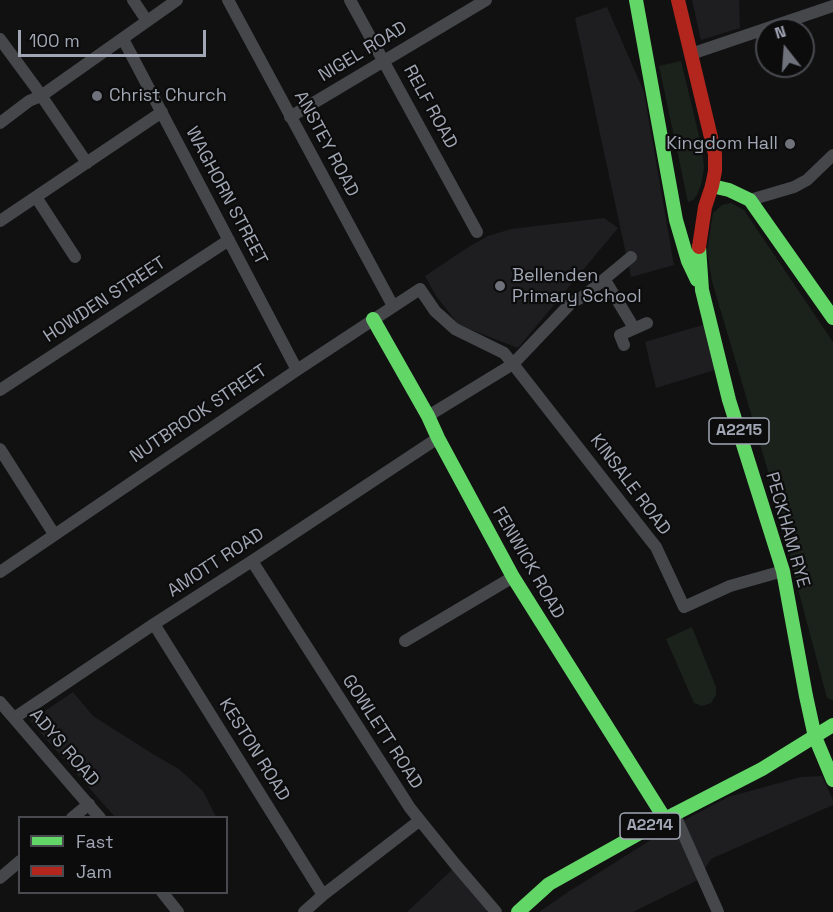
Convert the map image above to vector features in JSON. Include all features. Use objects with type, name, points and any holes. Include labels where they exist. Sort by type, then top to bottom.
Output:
[{"type":"main road","name":"PECKHAM RYE","points":[[636,0],[675,212],[688,261],[702,290]]},
{"type":"main road","name":"A2215","points":[[678,0],[691,54]]},
{"type":"main road","name":"PECKHAM RYE","points":[[691,54],[715,154],[715,171],[705,207],[699,242],[702,290],[729,400],[783,571],[815,737],[833,780]]},
{"type":"main road","points":[[712,186],[729,190],[750,200],[833,318]]},
{"type":"main road","points":[[675,212],[683,215],[693,214],[705,207]]},
{"type":"main road","name":"FENWICK ROAD","points":[[373,319],[429,416],[438,438],[513,577],[670,816]]},
{"type":"main road","name":"A2214","points":[[518,912],[549,884],[670,816],[762,770],[833,725]]},
{"type":"street","points":[[133,0],[147,21]]},
{"type":"street","points":[[0,123],[177,0]]},
{"type":"street","name":"ANSTEY ROAD","points":[[228,0],[393,306]]},
{"type":"street","name":"RELF ROAD","points":[[351,0],[477,232]]},
{"type":"street","name":"NIGEL ROAD","points":[[290,117],[486,0]]},
{"type":"street","points":[[691,54],[833,6]]},
{"type":"street","points":[[0,39],[87,163]]},
{"type":"street","name":"WAGHORN STREET","points":[[123,39],[297,370]]},
{"type":"street","points":[[0,221],[162,112]]},
{"type":"street","points":[[750,200],[794,187],[807,180],[833,155]]},
{"type":"street","points":[[36,197],[75,257]]},
{"type":"street","name":"HOWDEN STREET","points":[[0,390],[229,240]]},
{"type":"street","points":[[429,416],[513,364],[571,303],[584,297],[631,257]]},
{"type":"street","points":[[605,280],[634,328]]},
{"type":"street","name":"NUTBROOK STREET","points":[[0,572],[420,289],[435,311],[455,329],[504,353],[513,364]]},
{"type":"street","points":[[624,345],[620,334],[647,323]]},
{"type":"street","name":"KINSALE ROAD","points":[[513,364],[656,547],[684,608],[730,586],[783,571]]},
{"type":"street","name":"AMOTT ROAD","points":[[14,718],[438,438]]},
{"type":"street","points":[[0,449],[54,534]]},
{"type":"street","name":"GOWLETT ROAD","points":[[252,561],[419,821],[496,912]]},
{"type":"street","points":[[405,641],[513,577]]},
{"type":"street","name":"KESTON ROAD","points":[[154,624],[323,895]]},
{"type":"street","name":"ADYS ROAD","points":[[0,702],[98,816]]},
{"type":"street","points":[[74,816],[89,804]]},
{"type":"street","points":[[670,816],[718,912]]},
{"type":"street","points":[[304,912],[419,821]]},
{"type":"street","points":[[0,878],[18,863]]},
{"type":"street","points":[[164,894],[178,912]]},
{"type":"shaded area","points":[[692,0],[739,0],[740,28],[701,40]]},
{"type":"shaded area","points":[[607,7],[644,92],[674,265],[631,277],[575,18]]},
{"type":"shaded area","points":[[681,61],[702,148],[704,168],[697,195],[688,202],[659,66]]},
{"type":"shaded area","points":[[731,203],[744,210],[833,342],[833,700],[827,698],[794,574],[785,529],[712,281],[707,251],[713,213],[722,205]]},
{"type":"shaded area","name":"Bellenden Primary School","points":[[604,218],[618,228],[518,348],[459,325],[436,296],[425,276],[488,236],[511,229]]},
{"type":"shaded area","points":[[706,324],[718,369],[656,388],[645,342]]},
{"type":"shaded area","points":[[692,627],[716,687],[716,695],[711,703],[702,706],[694,703],[666,639]]},
{"type":"shaded area","points":[[73,692],[93,716],[179,769],[203,791],[216,816],[114,816],[30,721]]},
{"type":"shaded area","points":[[822,776],[833,805],[711,859],[698,880],[633,912],[539,912],[673,826],[728,797],[801,777]]},
{"type":"shaded area","points":[[454,868],[490,908],[486,912],[407,912]]},
{"type":"traffic: fast","points":[[636,0],[676,220],[688,261],[697,280]]},
{"type":"traffic: fast","points":[[712,186],[729,190],[750,200],[833,318]]},
{"type":"traffic: fast","points":[[699,247],[702,290],[729,400],[783,571],[815,737]]},
{"type":"traffic: fast","points":[[373,319],[428,416],[513,577],[665,819]]},
{"type":"traffic: fast","points":[[518,912],[549,884],[665,819],[762,769],[833,725]]},
{"type":"traffic: fast","points":[[815,737],[833,780]]},
{"type":"traffic: jam","points":[[678,0],[715,154],[715,171],[705,207],[699,247]]},
{"type":"place","name":"Christ Church","points":[[97,96]]},
{"type":"place","name":"Kingdom Hall","points":[[790,144]]},
{"type":"place","name":"Bellenden Primary School","points":[[500,286]]}]
